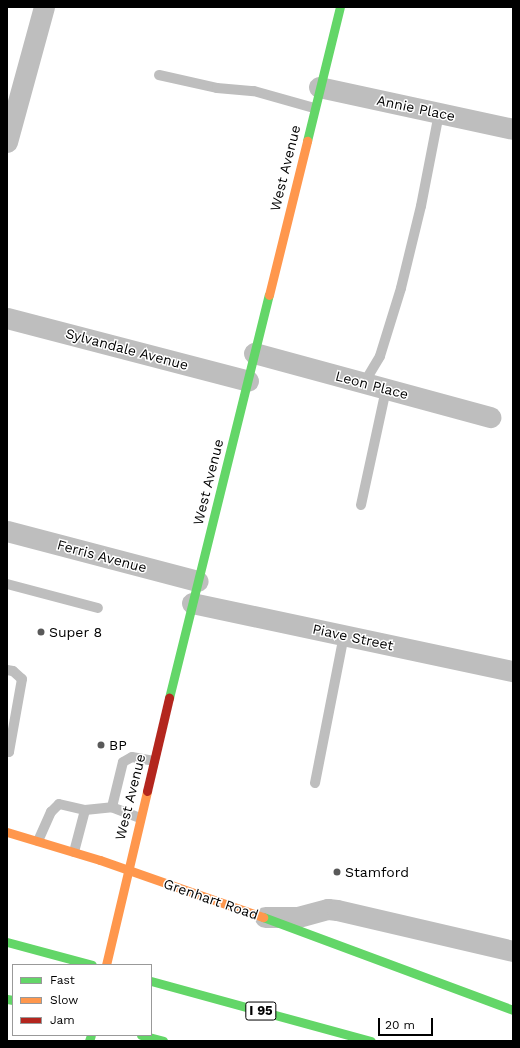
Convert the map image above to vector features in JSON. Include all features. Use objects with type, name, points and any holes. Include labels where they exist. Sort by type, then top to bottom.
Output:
[{"type":"main road","name":"West Avenue","points":[[106,964],[127,870],[192,602],[340,7]]},
{"type":"main road","name":"Grenhart Road","points":[[7,832],[74,852],[263,917]]},
{"type":"main road","points":[[263,917],[513,1010]]},
{"type":"main road","points":[[7,942],[88,964]]},
{"type":"main road","name":"I 95","points":[[152,981],[371,1041]]},
{"type":"main road","points":[[144,1036],[162,1041]]},
{"type":"street","points":[[7,142],[44,7]]},
{"type":"street","name":"Annie Place","points":[[320,87],[513,129]]},
{"type":"street","name":"Sylvandale Avenue","points":[[7,318],[248,381]]},
{"type":"street","name":"Leon Place","points":[[254,353],[490,417]]},
{"type":"street","name":"Ferris Avenue","points":[[7,531],[198,581]]},
{"type":"street","name":"Piave Street","points":[[192,602],[513,671]]},
{"type":"street","name":"Grenhart Road","points":[[263,917],[298,917],[328,909],[337,910],[513,951]]},
{"type":"lane","points":[[159,75],[217,88],[254,91],[314,108]]},
{"type":"lane","points":[[364,383],[380,356],[401,288],[421,206],[439,113]]},
{"type":"lane","points":[[361,505],[386,389]]},
{"type":"lane","points":[[7,584],[98,608]]},
{"type":"lane","points":[[315,783],[344,635]]},
{"type":"lane","points":[[7,670],[13,671],[22,679],[8,754]]},
{"type":"lane","points":[[112,808],[123,762],[132,757],[154,761]]},
{"type":"lane","points":[[38,841],[51,812],[59,804],[85,810],[112,808],[140,818]]},
{"type":"lane","points":[[74,852],[85,810]]},
{"type":"traffic: fast","points":[[307,141],[340,7]]},
{"type":"traffic: fast","points":[[169,698],[269,295]]},
{"type":"traffic: fast","points":[[263,917],[513,1010]]},
{"type":"traffic: fast","points":[[7,942],[88,964]]},
{"type":"traffic: fast","points":[[152,981],[371,1041]]},
{"type":"traffic: fast","points":[[7,999],[12,1000]]},
{"type":"traffic: fast","points":[[89,1041],[91,1036]]},
{"type":"traffic: fast","points":[[145,1036],[163,1041]]},
{"type":"traffic: slow","points":[[269,295],[307,141]]},
{"type":"traffic: slow","points":[[106,964],[147,791]]},
{"type":"traffic: slow","points":[[7,832],[100,860],[263,917]]},
{"type":"traffic: jam","points":[[147,791],[169,698]]},
{"type":"place","name":"Super 8","points":[[41,632]]},
{"type":"place","name":"BP","points":[[101,745]]},
{"type":"place","name":"Stamford","points":[[337,872]]}]
